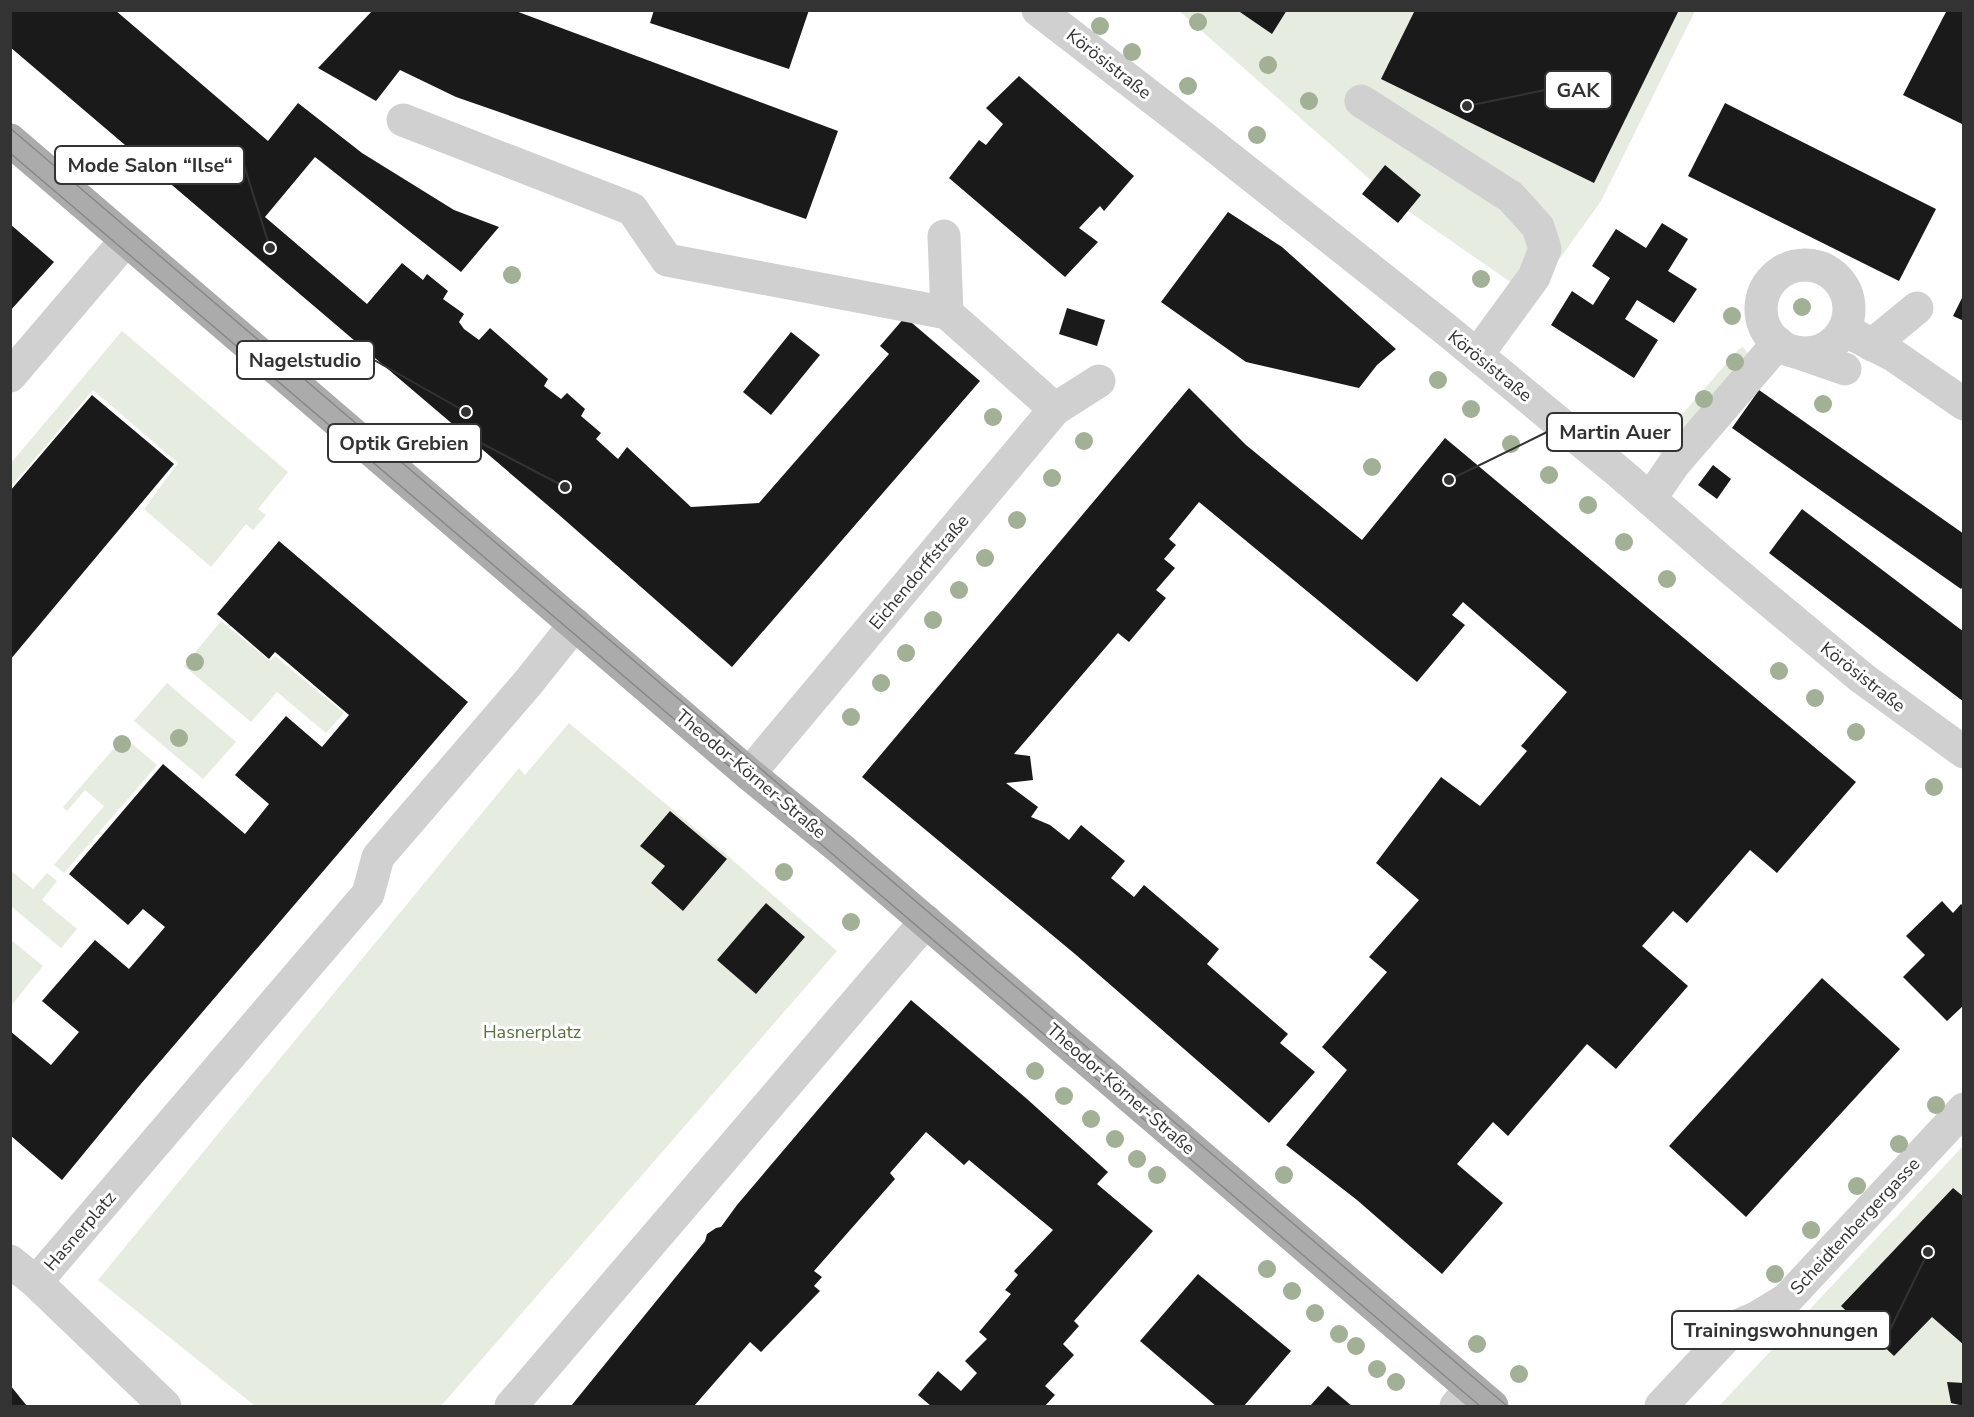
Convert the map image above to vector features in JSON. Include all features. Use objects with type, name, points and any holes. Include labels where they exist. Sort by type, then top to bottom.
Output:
[{"type":"main road","name":"Theodor-Körner-Straße","points":[[10,140],[749,774],[926,921],[1473,1400]]},
{"type":"street","name":"Körösistraße","points":[[1038,10],[1199,134],[1477,355],[1862,678],[1964,753]]},
{"type":"street","points":[[1361,101],[1511,197],[1539,227],[1545,249],[1534,277],[1477,355]]},
{"type":"street","points":[[403,120],[632,209],[667,260],[947,313],[1055,409]]},
{"type":"street","points":[[944,236],[947,313]]},
{"type":"street","points":[[10,376],[126,240]]},
{"type":"street","points":[[1845,369],[1786,347],[1769,333],[1763,321],[1762,300],[1771,281],[1781,272],[1794,266],[1808,265],[1822,268],[1835,276],[1844,287],[1849,302],[1849,316],[1858,338],[1893,355],[1964,404]]},
{"type":"street","points":[[1786,347],[1809,353],[1823,349],[1835,342],[1858,338],[1917,308]]},
{"type":"street","points":[[1650,499],[1674,464],[1786,347]]},
{"type":"street","name":"Eichendorffstraße","points":[[749,774],[1055,409],[1099,381]]},
{"type":"street","name":"Hasnerplatz","points":[[165,1407],[36,1282],[368,894],[378,857],[527,684],[575,624]]},
{"type":"street","points":[[511,1407],[926,921]]},
{"type":"street","name":"Scheidtenbergergasse","points":[[1661,1407],[1735,1327],[1756,1318],[1787,1299],[1964,1109]]},
{"type":"street","points":[[10,1261],[36,1282]]},
{"type":"green space","points":[[1179,11],[1695,11],[1601,201],[1532,297],[1398,204]]},
{"type":"green space","points":[[122,331],[288,472],[258,509],[266,515],[253,530],[246,524],[211,567],[144,509],[178,463],[93,390],[11,487],[11,463]]},
{"type":"green space","points":[[1743,347],[1748,354],[1664,457],[1653,448]]},
{"type":"green space","points":[[221,621],[270,661],[275,656],[344,713],[326,733],[277,692],[251,722],[184,666]]},
{"type":"green space","points":[[167,683],[236,742],[203,779],[134,721]]},
{"type":"green space","name":"Hasnerplatz","points":[[569,723],[837,951],[441,1406],[255,1406],[98,1280],[519,768],[525,775]],"holes":[[[670,811],[727,859],[683,911],[651,884],[665,866],[640,845]],[[766,903],[805,937],[756,994],[717,960]]]},
{"type":"green space","points":[[124,737],[157,765],[64,873],[54,865],[104,806],[85,790],[67,811],[63,807]]},
{"type":"green space","points":[[11,871],[33,889],[47,873],[57,881],[42,900],[77,929],[61,948],[11,906]]},
{"type":"green space","points":[[11,940],[43,966],[11,1006]]},
{"type":"green space","points":[[1963,1146],[1963,1406],[1719,1406]]},
{"type":"building","points":[[10,10],[115,10],[268,141],[298,103],[362,153],[454,210],[499,227],[461,272],[315,157],[265,217],[367,304],[402,263],[423,280],[427,274],[448,291],[443,299],[464,314],[459,322],[464,329],[479,340],[490,328],[548,379],[544,386],[561,399],[567,393],[585,409],[581,416],[601,433],[596,439],[618,459],[627,447],[691,507],[759,503],[889,354],[880,346],[905,317],[980,381],[732,667],[558,514],[10,47]]},
{"type":"building","points":[[373,10],[513,10],[838,131],[806,219],[456,97],[400,70],[376,101],[318,68]]},
{"type":"building","points":[[654,10],[809,10],[789,69],[650,23]]},
{"type":"building","points":[[1237,10],[1287,10],[1272,34]]},
{"type":"building","points":[[1415,10],[1679,10],[1594,183],[1381,79]]},
{"type":"building","points":[[1947,10],[1964,10],[1964,125],[1903,95]]},
{"type":"building","points":[[1019,76],[1134,176],[1104,211],[1100,206],[1079,228],[1098,242],[1065,277],[949,178],[979,140],[986,145],[1003,124],[986,108]]},
{"type":"building","points":[[1725,103],[1936,209],[1899,281],[1688,176]]},
{"type":"building","points":[[1385,165],[1421,195],[1398,223],[1362,194]]},
{"type":"building","points":[[1228,212],[1282,247],[1396,349],[1377,365],[1359,388],[1246,362],[1161,302]]},
{"type":"building","points":[[1662,223],[1688,239],[1668,271],[1697,289],[1674,323],[1637,300],[1625,319],[1658,340],[1634,378],[1551,325],[1572,291],[1593,305],[1610,278],[1592,266],[1616,229],[1646,248]]},
{"type":"building","points":[[10,224],[54,262],[10,311]]},
{"type":"building","points":[[1964,294],[1964,321],[1953,316]]},
{"type":"building","points":[[1067,308],[1105,320],[1097,346],[1059,334]]},
{"type":"building","points":[[791,332],[820,355],[771,415],[743,392]]},
{"type":"building","points":[[1189,388],[1246,445],[1362,540],[1445,438],[1856,782],[1777,873],[1750,850],[1687,923],[1673,911],[1642,946],[1688,986],[1616,1069],[1587,1044],[1508,1136],[1493,1122],[1457,1164],[1503,1203],[1442,1274],[1357,1200],[1286,1145],[1347,1070],[1322,1047],[1387,972],[1369,957],[1419,900],[1376,863],[1441,777],[1480,806],[1527,751],[1521,746],[1567,692],[1463,602],[1452,615],[1465,625],[1417,682],[1199,502],[1169,539],[1176,545],[1164,559],[1175,568],[1156,590],[1166,598],[1129,642],[1118,633],[1014,754],[1030,756],[1033,780],[1006,783],[1038,807],[1031,817],[1050,825],[1069,840],[1081,825],[1125,861],[1111,878],[1134,897],[1144,885],[1219,949],[1207,964],[1288,1034],[1280,1043],[1315,1072],[1269,1123],[1075,954],[862,777]]},
{"type":"building","points":[[1759,390],[1964,534],[1964,585],[1961,589],[1732,428]]},
{"type":"building","points":[[92,395],[174,464],[10,660],[10,491]]},
{"type":"building","points":[[1713,465],[1731,479],[1717,499],[1698,485]]},
{"type":"building","points":[[1802,509],[1964,632],[1964,702],[1769,553]]},
{"type":"building","points":[[279,541],[468,702],[140,1085],[62,1180],[10,1135],[10,1031],[51,1065],[79,1032],[42,1001],[95,940],[129,969],[165,927],[143,909],[128,925],[69,874],[163,764],[245,834],[269,804],[235,775],[286,716],[322,747],[349,715],[275,652],[269,659],[217,614]]},
{"type":"building","points":[[670,811],[727,859],[683,911],[651,883],[665,866],[640,846]]},
{"type":"building","points":[[1942,901],[1953,913],[1961,904],[1964,907],[1964,1005],[1947,1021],[1903,977],[1925,955],[1906,936]]},
{"type":"building","points":[[766,903],[805,937],[756,994],[717,960]]},
{"type":"building","points":[[1822,978],[1900,1049],[1746,1217],[1669,1146]]},
{"type":"building","points":[[911,1000],[1108,1172],[1097,1184],[1153,1231],[1074,1321],[1079,1326],[1063,1344],[1074,1355],[1045,1386],[1055,1395],[1045,1406],[931,1406],[918,1395],[938,1371],[961,1391],[977,1373],[965,1361],[987,1339],[979,1332],[1011,1294],[1005,1290],[1018,1275],[1014,1271],[1053,1230],[969,1160],[964,1165],[926,1132],[890,1173],[895,1179],[814,1271],[822,1277],[814,1286],[820,1291],[761,1352],[750,1342],[694,1406],[571,1406],[705,1241],[707,1234],[721,1227],[737,1205]]},
{"type":"building","points":[[1953,1188],[1964,1197],[1964,1345],[1932,1317],[1894,1356],[1841,1306]]},
{"type":"building","points":[[1198,1274],[1291,1351],[1244,1406],[1216,1406],[1140,1341]]},
{"type":"building","points":[[1947,1382],[1964,1383],[1964,1406],[1951,1403]]},
{"type":"building","points":[[10,1385],[27,1406],[10,1406]]},
{"type":"building","points":[[1328,1386],[1352,1406],[1310,1406]]},
{"type":"tram line","points":[[10,128],[1507,1406]]},
{"type":"tram line","points":[[10,153],[1480,1406]]},
{"type":"place","name":"GAK","points":[[1467,106]]},
{"type":"place","name":"Mode Salon “Ilse“","points":[[270,248]]},
{"type":"place","name":"Nagelstudio","points":[[466,412]]},
{"type":"place","name":"Martin Auer","points":[[1449,480]]},
{"type":"place","name":"Optik Grebien","points":[[565,487]]},
{"type":"place","name":"Trainingswohnungen","points":[[1928,1252]]}]
